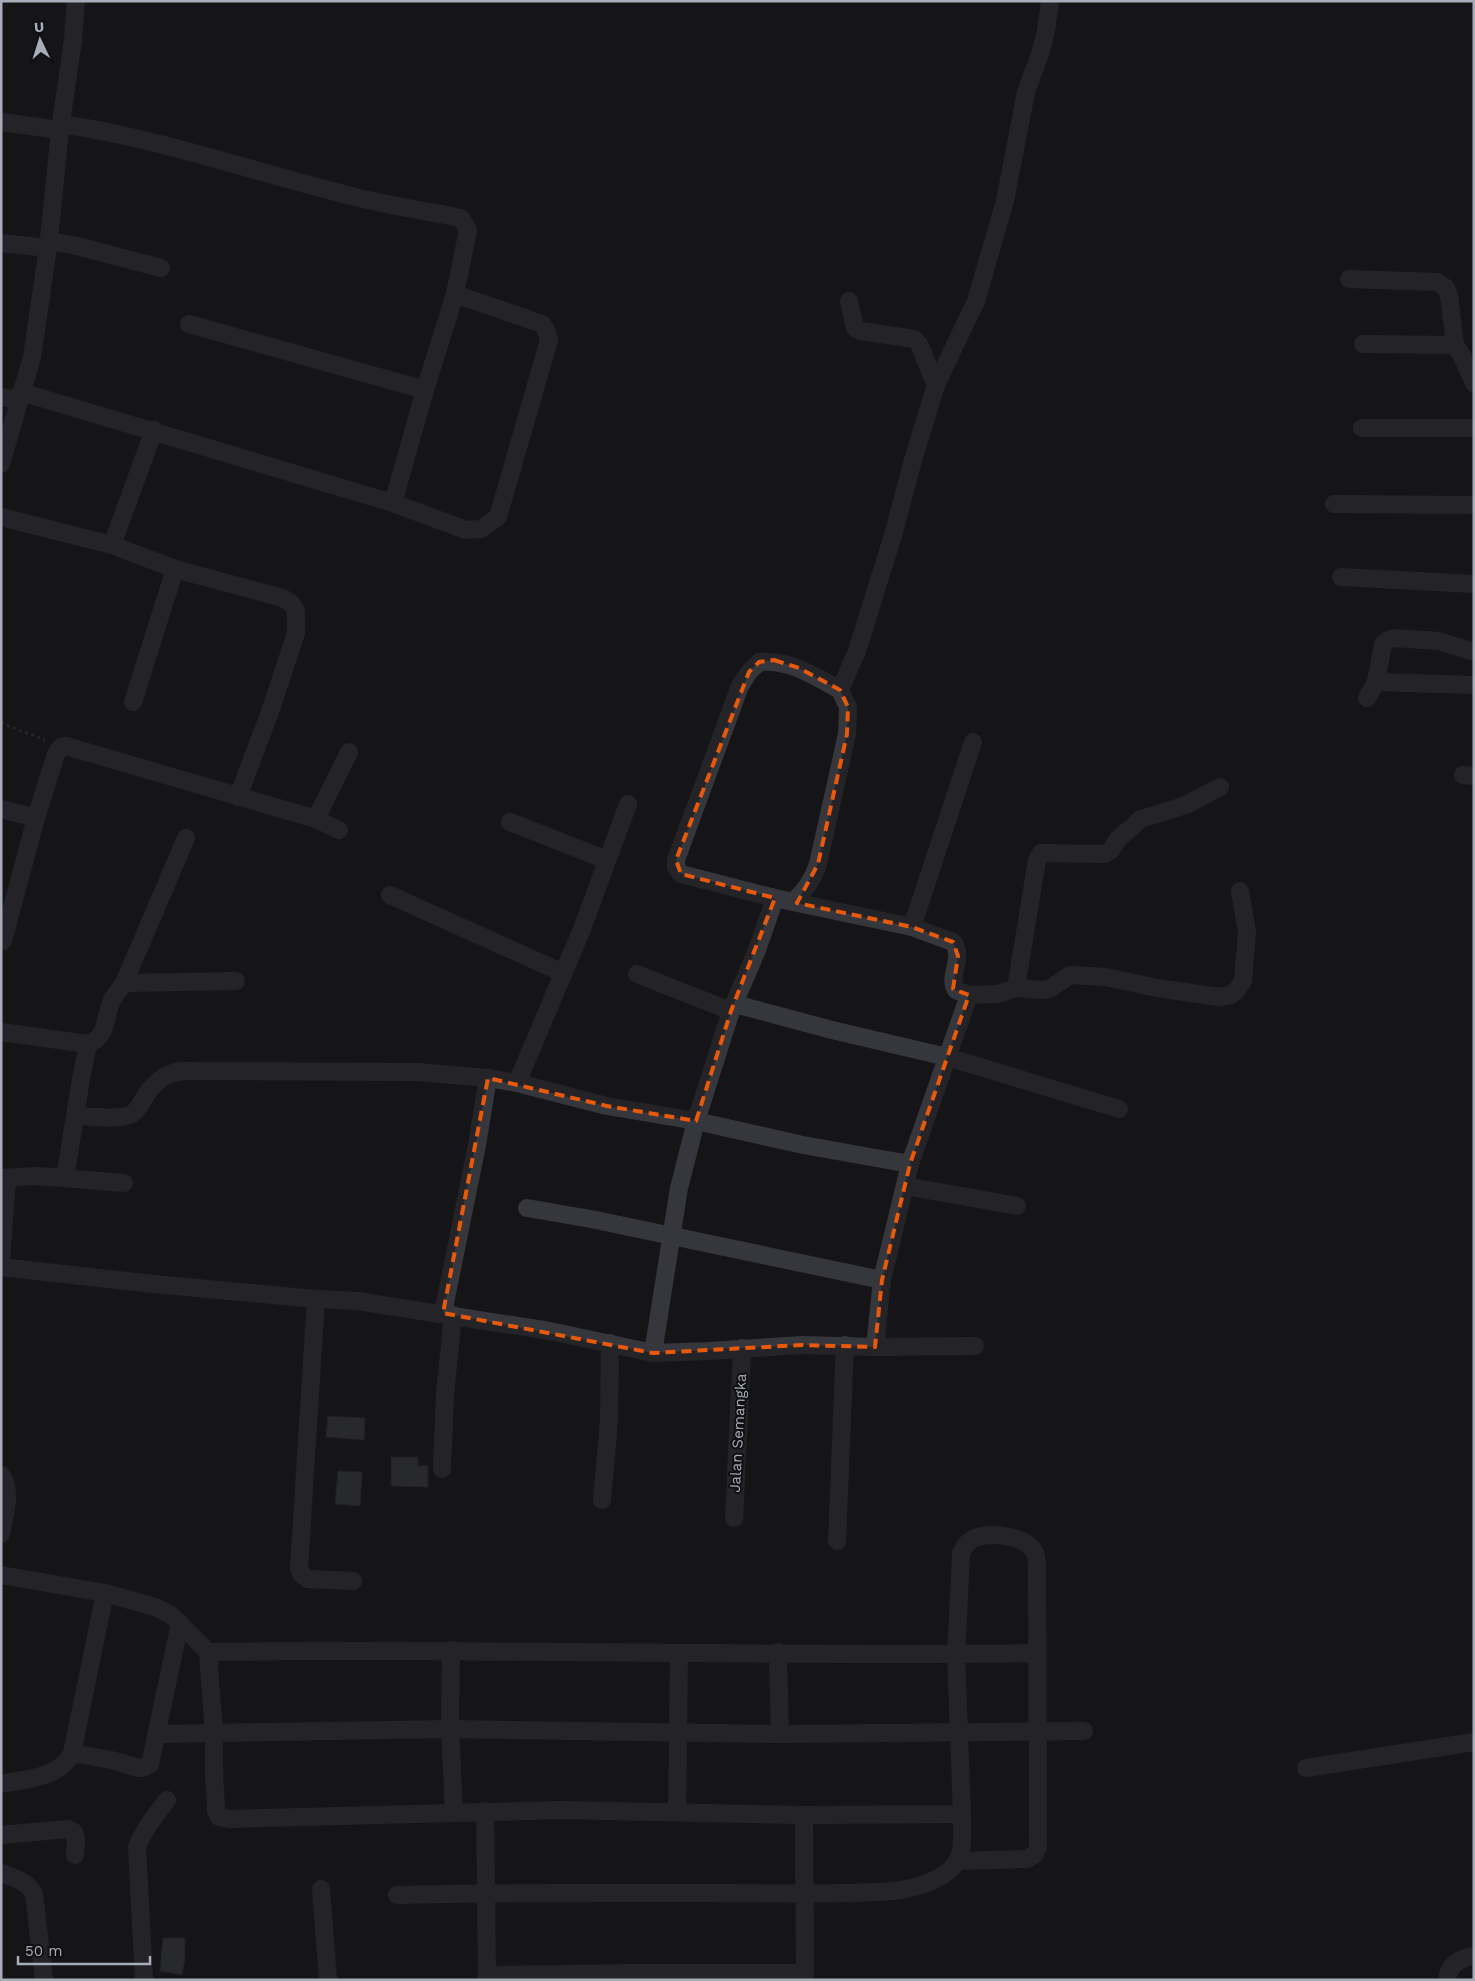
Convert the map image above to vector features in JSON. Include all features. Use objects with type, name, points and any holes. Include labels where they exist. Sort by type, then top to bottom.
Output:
[{"type":"street","points":[[840,690],[856,651],[891,541],[912,460],[936,385],[976,301],[1005,201],[1026,92],[1040,54],[1046,31],[1050,1]]},
{"type":"street","points":[[1,464],[14,396],[32,357],[48,245],[60,127],[73,40],[71,2]]},
{"type":"street","points":[[1,122],[95,129],[182,150],[368,200],[461,218],[468,230],[455,294],[425,390],[393,504]]},
{"type":"street","points":[[1,243],[76,246],[161,268]]},
{"type":"street","points":[[1349,279],[1424,280],[1437,282],[1446,288],[1449,295],[1455,345],[1474,383]]},
{"type":"street","points":[[14,396],[154,430],[393,504],[466,530],[481,529],[498,517],[549,340],[542,324],[455,294]]},
{"type":"street","points":[[849,301],[855,328],[861,331],[914,339],[919,344],[936,385]]},
{"type":"street","points":[[189,324],[425,390]]},
{"type":"street","points":[[1364,344],[1455,345]]},
{"type":"street","points":[[1362,428],[1474,428]]},
{"type":"street","points":[[112,545],[154,430]]},
{"type":"street","points":[[1334,504],[1474,505]]},
{"type":"street","points":[[1,517],[112,545],[175,569],[283,598],[292,604],[296,611],[296,633],[271,709],[238,797]]},
{"type":"street","points":[[133,702],[175,569]]},
{"type":"street","points":[[1341,577],[1474,584]]},
{"type":"street","points":[[1366,698],[1376,682],[1383,644],[1388,640],[1394,638],[1439,642],[1474,652]]},
{"type":"street","points":[[793,902],[814,878],[818,864],[847,734],[848,707],[840,690],[799,668],[774,660],[759,662],[749,672],[740,686],[676,860],[676,867],[681,874],[775,898],[793,902],[912,927],[953,942],[957,947],[958,956],[953,986],[956,990],[969,995],[998,994],[1016,988],[1043,990],[1051,988],[1070,976],[1106,977],[1157,988],[1210,996],[1224,997],[1231,995],[1243,981],[1247,932],[1240,891]]},
{"type":"street","points":[[1376,682],[1474,684]]},
{"type":"street","points":[[912,927],[973,742]]},
{"type":"street","points":[[2,941],[36,818],[56,754],[61,747],[70,747],[316,819],[339,830]]},
{"type":"street","points":[[316,819],[349,752]]},
{"type":"street","points":[[1016,988],[1037,860],[1041,853],[1105,854],[1140,819],[1186,805],[1220,787]]},
{"type":"street","points":[[517,1083],[582,929],[628,804]]},
{"type":"street","points":[[1,809],[36,818]]},
{"type":"street","points":[[510,822],[607,860]]},
{"type":"street","points":[[1,1032],[88,1044],[96,1042],[101,1036],[112,999],[124,984],[186,838]]},
{"type":"street","points":[[390,895],[563,973]]},
{"type":"street","points":[[653,1353],[679,1188],[696,1121],[733,1007],[757,950],[775,898]]},
{"type":"street","points":[[637,974],[733,1007],[947,1057],[1119,1109]]},
{"type":"street","points":[[124,984],[236,982]]},
{"type":"street","points":[[875,1347],[882,1280],[910,1164],[969,995]]},
{"type":"street","points":[[65,1178],[88,1044]]},
{"type":"street","points":[[76,1116],[122,1117],[129,1115],[136,1111],[150,1089],[160,1079],[170,1073],[181,1071],[418,1072],[488,1078],[517,1083],[607,1106],[696,1121],[803,1145],[910,1164]]},
{"type":"street","points":[[442,1469],[448,1314],[488,1078]]},
{"type":"street","points":[[1,1262],[4,1179],[37,1176],[124,1183]]},
{"type":"street","points":[[905,1186],[1017,1206]]},
{"type":"street","points":[[527,1208],[591,1219],[882,1280]]},
{"type":"street","points":[[1,1267],[316,1299],[357,1301],[550,1331],[653,1353],[802,1345],[875,1347],[975,1346]]},
{"type":"street","points":[[316,1299],[300,1568],[301,1574],[308,1578],[353,1581]]},
{"type":"street","points":[[602,1500],[609,1421],[610,1343]]},
{"type":"street","points":[[836,1541],[845,1345]]},
{"type":"street","name":"Jalan Semangka","points":[[734,1518],[742,1348]]},
{"type":"street","points":[[1,1475],[6,1481],[7,1492],[1,1534]]},
{"type":"street","points":[[397,1896],[485,1892],[804,1894],[891,1892],[921,1887],[944,1874],[958,1861],[962,1848],[960,1732],[956,1654],[961,1553],[965,1545],[971,1540],[981,1536],[995,1535],[1020,1540],[1028,1544],[1035,1552],[1037,1563],[1038,1847],[1035,1854],[1027,1859],[958,1861]]},
{"type":"street","points":[[1,1575],[105,1593],[155,1607],[171,1615],[208,1652],[214,1734],[216,1811],[219,1817],[229,1819],[485,1811],[804,1815],[962,1814]]},
{"type":"street","points":[[1,1784],[54,1772],[63,1766],[72,1753],[105,1593]]},
{"type":"street","points":[[72,1753],[111,1760],[139,1768],[150,1764],[158,1734],[168,1675],[180,1624]]},
{"type":"street","points":[[208,1652],[451,1650],[679,1653],[1037,1653]]},
{"type":"street","points":[[451,1650],[450,1729],[454,1812]]},
{"type":"street","points":[[778,1652],[780,1734]]},
{"type":"street","points":[[677,1812],[679,1653]]},
{"type":"street","points":[[158,1734],[450,1729],[780,1734],[1084,1731]]},
{"type":"street","points":[[1306,1768],[1474,1742]]},
{"type":"street","points":[[144,1980],[137,1848],[141,1835],[167,1800]]},
{"type":"street","points":[[485,1811],[487,1978],[636,1973],[805,1977],[804,1815]]},
{"type":"street","points":[[1,1835],[68,1829],[74,1832],[76,1855]]},
{"type":"street","points":[[1,1873],[30,1886],[34,1894],[44,1980]]},
{"type":"street","points":[[320,1889],[328,1980]]},
{"type":"street","points":[[1447,1980],[1451,1966],[1458,1961],[1474,1956]]},
{"type":"path","points":[[1,723],[61,747]]},
{"type":"highlighted area","points":[[774,660],[799,668],[840,690],[848,707],[847,734],[818,864],[797,903],[912,927],[953,942],[958,956],[953,989],[969,995],[910,1164],[882,1280],[875,1347],[802,1345],[653,1353],[443,1313],[488,1078],[607,1106],[696,1121],[731,1011],[775,898],[681,874],[676,860],[749,672],[759,662]]},
{"type":"building","points":[[328,1416],[365,1418],[364,1440],[326,1437]]},
{"type":"building","points":[[391,1457],[418,1457],[418,1466],[428,1465],[428,1487],[391,1486]]},
{"type":"building","points":[[338,1471],[362,1472],[360,1506],[335,1504]]},
{"type":"building","points":[[163,1938],[185,1938],[185,1959],[182,1975],[160,1971]]}]
